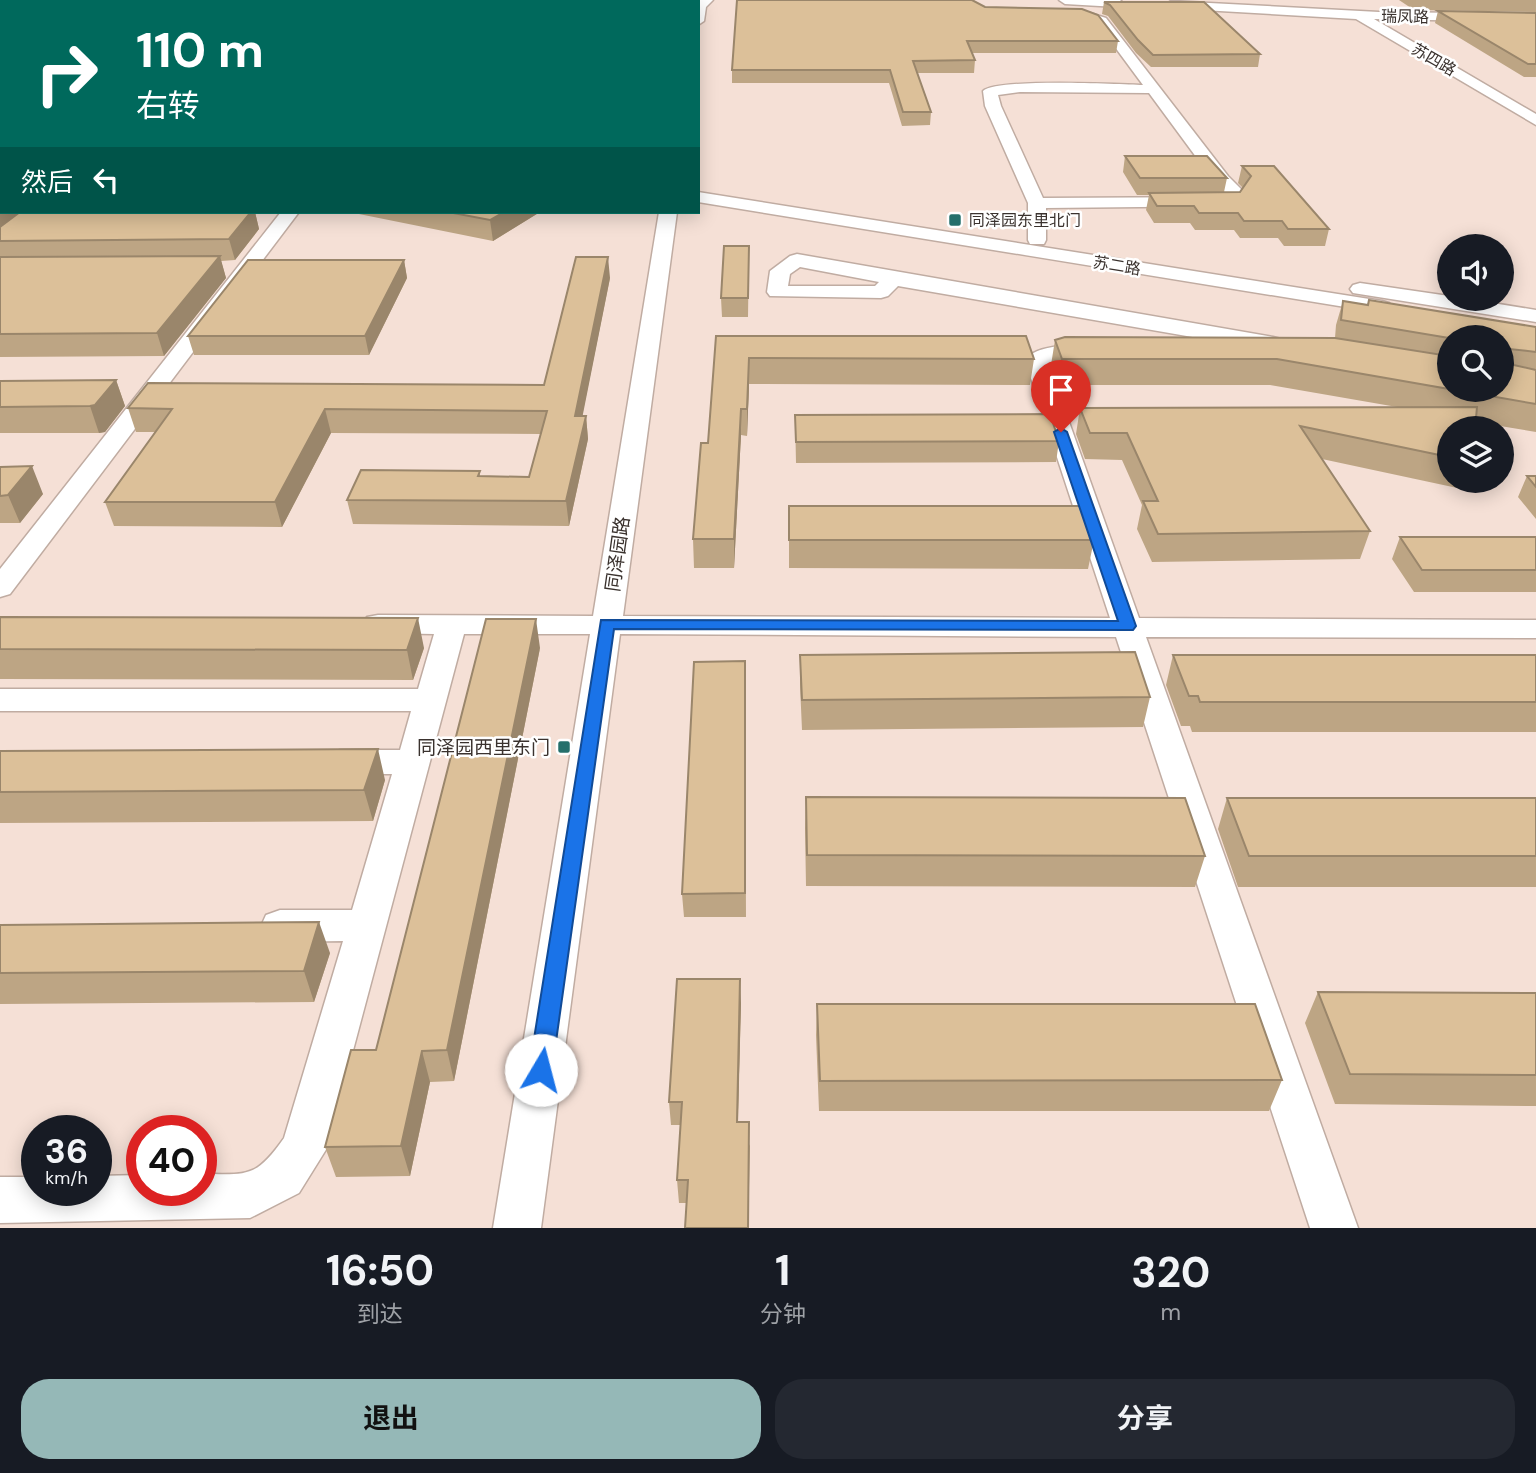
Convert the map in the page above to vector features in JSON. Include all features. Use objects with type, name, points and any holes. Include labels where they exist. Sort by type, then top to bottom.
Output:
[{"type":"street","points":[[1065,0],[1134,4]]},
{"type":"street","name":"苏四路","points":[[1331,0],[1536,120]]},
{"type":"street","name":"苏四路","points":[[1353,0],[1529,100],[1536,109]]},
{"type":"street","name":"瑞凤路","points":[[1162,5],[1379,16],[1536,18]]},
{"type":"street","points":[[1037,203],[1230,202],[1236,193],[1222,180],[1151,89],[1102,21],[1082,14],[1054,13]]},
{"type":"street","points":[[1037,240],[1037,203],[993,106],[990,91],[1020,88],[1151,89]]},
{"type":"street","name":"苏二路","points":[[700,186],[1536,316]]},
{"type":"street","name":"苏二路","points":[[700,197],[1536,331]]},
{"type":"street","name":"同泽园路","points":[[517,1228],[667,214]]},
{"type":"street","points":[[257,220],[287,216]]},
{"type":"street","points":[[0,588],[11,558],[247,269],[287,216]]},
{"type":"street","points":[[893,279],[881,292],[777,292],[780,271],[797,260],[893,279],[1299,348]]},
{"type":"street","points":[[219,269],[247,269]]},
{"type":"street","points":[[1217,334],[1208,352],[1061,352],[1036,360],[1335,1228]]},
{"type":"street","points":[[356,624],[1536,629]]},
{"type":"street","points":[[0,1199],[250,1196],[283,1178],[304,1148],[452,624]]},
{"type":"street","points":[[0,700],[431,700]]},
{"type":"street","points":[[304,762],[414,762]]},
{"type":"street","points":[[246,926],[368,925]]},
{"type":"building","points":[[737,0],[972,0],[985,7],[1082,9],[1098,15],[1118,41],[967,41],[975,60],[913,61],[931,112],[903,112],[890,70],[732,70]]},
{"type":"building","points":[[1104,2],[1204,2],[1260,54],[1153,55],[1110,5]]},
{"type":"building","points":[[1438,11],[1536,13],[1536,64],[1528,64]]},
{"type":"building","points":[[1125,156],[1207,156],[1227,178],[1140,178]]},
{"type":"building","points":[[1242,166],[1274,166],[1329,229],[1288,229],[1282,221],[1244,221],[1238,213],[1199,213],[1194,206],[1157,206],[1149,193],[1240,192],[1251,176]]},
{"type":"building","points":[[17,214],[249,214],[229,239],[0,241],[0,227]]},
{"type":"building","points":[[458,214],[500,214],[490,220]]},
{"type":"building","points":[[724,246],[749,246],[748,298],[721,298]]},
{"type":"building","points":[[220,256],[157,333],[0,334],[0,257]]},
{"type":"building","points":[[576,257],[608,257],[575,416],[586,416],[566,501],[347,500],[361,470],[480,471],[478,476],[529,477],[547,411],[325,409],[275,502],[105,502],[172,409],[128,408],[148,383],[544,385]]},
{"type":"building","points":[[248,260],[404,260],[365,336],[188,336]]},
{"type":"building","points":[[1369,300],[1536,327],[1536,352],[1514,349],[1514,325],[1437,325],[1437,336],[1341,320],[1343,301],[1368,305]]},
{"type":"building","points":[[716,336],[1026,336],[1034,359],[749,358],[747,409],[741,409],[734,539],[693,539],[701,443],[708,443]]},
{"type":"building","points":[[1065,337],[1335,338],[1437,354],[1437,387],[1277,359],[1062,359],[1055,340]]},
{"type":"building","points":[[1514,365],[1536,370],[1536,404],[1514,400]]},
{"type":"building","points":[[116,380],[95,405],[0,407],[0,381]]},
{"type":"building","points":[[1477,407],[1476,416],[1437,416],[1437,455],[1300,426],[1370,531],[1158,534],[1143,501],[1158,501],[1127,433],[1090,433],[1080,408]]},
{"type":"building","points":[[1050,414],[1059,441],[796,442],[795,415]]},
{"type":"building","points":[[32,466],[8,495],[0,496],[0,467]]},
{"type":"building","points":[[1527,476],[1536,476],[1536,487]]},
{"type":"building","points":[[789,506],[1082,506],[1094,540],[789,540]]},
{"type":"building","points":[[1400,537],[1536,537],[1536,570],[1422,570]]},
{"type":"building","points":[[0,617],[418,618],[407,650],[0,649]]},
{"type":"building","points":[[486,619],[536,619],[447,1050],[422,1051],[401,1146],[325,1147],[351,1050],[376,1050]]},
{"type":"building","points":[[1135,652],[1150,697],[802,700],[800,655]]},
{"type":"building","points":[[1173,655],[1536,655],[1536,702],[1200,702],[1198,696],[1189,696]]},
{"type":"building","points":[[745,661],[745,893],[682,894],[694,662]]},
{"type":"building","points":[[378,749],[364,790],[0,792],[0,751]]},
{"type":"building","points":[[806,797],[1185,798],[1205,856],[807,855]]},
{"type":"building","points":[[1227,798],[1536,798],[1536,856],[1249,856]]},
{"type":"building","points":[[319,922],[304,971],[0,973],[0,925]]},
{"type":"building","points":[[677,979],[740,979],[737,1122],[749,1122],[748,1228],[685,1228],[688,1180],[677,1180],[682,1102],[669,1102]]},
{"type":"building","points":[[1318,992],[1536,993],[1536,1075],[1350,1074]]},
{"type":"building","points":[[817,1004],[1255,1004],[1282,1080],[820,1081]]},
{"type":"place","name":"同泽园东里北门","points":[[955,220]]},
{"type":"place","name":"同泽园西里东门","points":[[564,747]]},
{"type":"route","points":[[541,1070],[606,624],[1128,626],[1061,432]]}]
